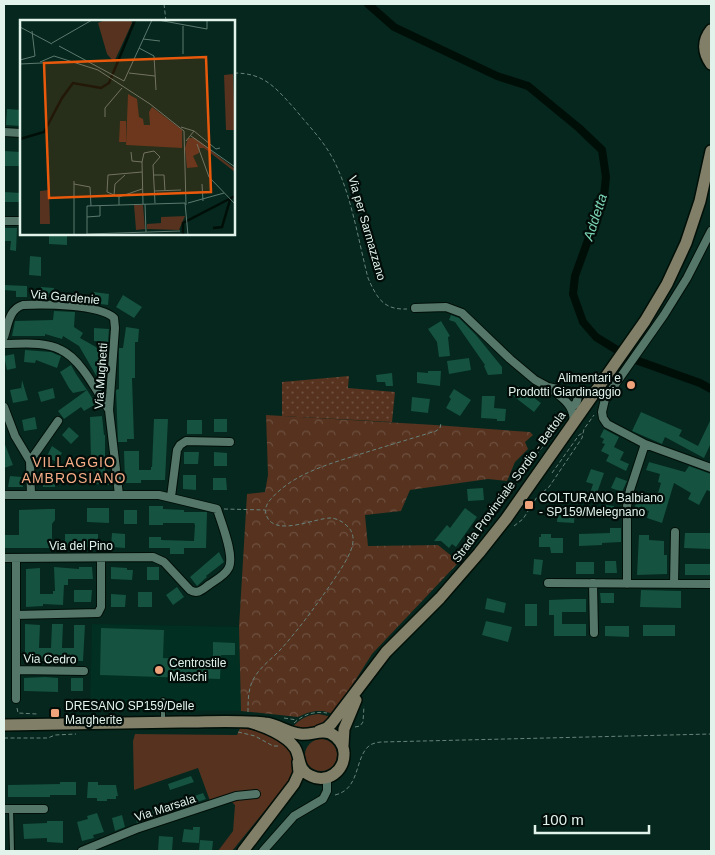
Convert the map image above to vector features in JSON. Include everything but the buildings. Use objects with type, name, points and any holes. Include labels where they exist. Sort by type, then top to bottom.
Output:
[{"type":"street","points":[[711,30],[706,37],[704,47],[706,56],[711,63]]},
{"type":"street","points":[[4,132],[20,133]]},
{"type":"street","name":"Strada Provinciale Sordio - Bettola","points":[[315,732],[328,727],[386,652],[440,598],[480,554],[635,335],[667,284],[686,243],[700,201],[711,151]]},
{"type":"street","points":[[4,221],[20,221]]},
{"type":"street","points":[[711,231],[683,284],[646,342],[604,402],[601,410],[607,424],[645,444],[711,468]]},
{"type":"street","name":"Via Gardenie","points":[[4,337],[12,312],[17,307],[23,305],[91,309],[107,313],[114,318]]},
{"type":"street","points":[[415,308],[446,307],[460,311],[535,380],[548,387],[568,403],[575,405],[578,401],[578,396],[573,392]]},
{"type":"street","name":"Via Mughetti","points":[[114,318],[116,326],[109,410],[119,495]]},
{"type":"street","points":[[4,344],[38,344],[51,346],[63,351],[79,366],[109,410]]},
{"type":"street","points":[[548,387],[585,394],[598,388]]},
{"type":"street","points":[[572,425],[574,413],[565,395],[573,392]]},
{"type":"street","points":[[4,407],[15,436],[30,462],[31,495]]},
{"type":"street","points":[[30,462],[58,421]]},
{"type":"street","points":[[171,497],[176,455],[180,444],[187,441],[230,442]]},
{"type":"street","points":[[627,584],[627,506],[630,490],[645,444]]},
{"type":"street","points":[[4,495],[159,495],[217,509]]},
{"type":"street","name":"Via del Pino","points":[[4,558],[151,557],[164,562],[190,590],[195,592],[201,591],[226,572],[231,564],[217,509]]},
{"type":"street","points":[[674,584],[675,532]]},
{"type":"street","points":[[16,558],[16,699]]},
{"type":"street","points":[[16,616],[94,614],[99,611],[101,607],[101,558]]},
{"type":"street","points":[[548,583],[711,584]]},
{"type":"street","points":[[594,584],[594,633]]},
{"type":"street","name":"Via Cedro","points":[[16,670],[84,671]]},
{"type":"street","name":"Strada Provinciale Sordio - Bettola","points":[[344,751],[342,736],[362,684]]},
{"type":"street","points":[[248,719],[287,740],[295,748],[298,760],[306,773],[324,782]]},
{"type":"street","points":[[4,725],[248,719],[297,734],[327,732],[335,736],[341,742],[344,751],[341,767],[324,782],[304,782],[284,800]]},
{"type":"street","points":[[243,851],[284,800],[298,777],[300,744],[315,732]]},
{"type":"street","points":[[263,851],[289,820],[323,799],[324,782]]},
{"type":"street","name":"Via Marsala","points":[[82,851],[136,829],[236,796],[256,794]]},
{"type":"street","points":[[7,809],[44,809]]},
{"type":"lane","points":[[162,722],[163,700]]},
{"type":"lane","points":[[7,809],[12,851]]},
{"type":"path","points":[[164,4],[166,20]]},
{"type":"path","name":"Via per Sarmazzano","points":[[235,73],[254,74],[266,81],[289,103],[325,146],[343,184],[368,278],[378,298],[390,308],[415,308]]},
{"type":"path","points":[[248,719],[251,682],[280,651],[315,607],[345,563],[351,552],[353,542],[352,532],[341,521],[332,518],[278,526],[270,522],[266,514],[266,507],[289,483],[303,475],[327,464],[436,431],[440,428],[441,423]]},
{"type":"path","points":[[532,460],[558,428]]},
{"type":"path","points":[[552,473],[579,435],[583,433]]},
{"type":"path","points":[[217,509],[266,510]]},
{"type":"path","points":[[16,699],[18,713],[37,714],[37,718]]},
{"type":"path","points":[[292,725],[302,716],[314,713],[329,714]]},
{"type":"path","points":[[282,718],[297,720]]},
{"type":"path","points":[[235,731],[255,736],[273,746],[280,745]]},
{"type":"path","points":[[4,738],[48,738],[55,735],[78,734]]},
{"type":"path","points":[[324,782],[331,795],[342,793],[353,780],[367,748],[372,743],[711,734]]},
{"type":"shaded area","points":[[92,624],[239,627],[241,711],[90,710]]},
{"type":"green space","points":[[349,376],[348,388],[395,392],[392,422],[282,416],[282,382]]},
{"type":"green space","points":[[266,415],[530,432],[533,435],[525,442],[528,449],[515,462],[507,481],[488,479],[410,490],[401,511],[365,515],[368,546],[438,545],[459,562],[372,654],[334,714],[316,711],[298,717],[241,711],[239,627],[247,494],[265,492],[268,475]]},
{"type":"green space","points":[[319,714],[332,717],[313,728],[292,728],[304,718]]},
{"type":"green space","points":[[240,728],[263,733],[282,742],[289,749],[293,768],[289,781],[232,851],[218,851],[233,831],[235,805],[225,795],[210,801],[198,768],[134,790],[133,741],[135,734],[237,735]]},
{"type":"green space","points":[[321,739],[327,740],[332,744],[336,749],[336,761],[332,766],[327,770],[321,771],[315,770],[310,766],[306,761],[305,755],[306,749],[310,744],[315,740]]},
{"type":"waterway","name":"Addetta","points":[[368,4],[394,27],[497,76],[528,86],[579,128],[602,150],[606,177],[604,196],[575,276],[573,294],[583,322],[596,337],[630,358],[700,383],[711,389]]},
{"type":"place","name":"Alimentari e Prodotti Giardinaggio","points":[[631,385]]},
{"type":"place","name":"COLTURANO Balbiano - SP159/Melegnano","points":[[529,505]]},
{"type":"place","name":"Centrostile Maschi","points":[[159,670]]},
{"type":"place","name":"DRESANO SP159/Delle Margherite","points":[[55,713]]},
{"type":"district","name":"VILLAGGIO AMBROSIANO","points":[[74,470]]}]
